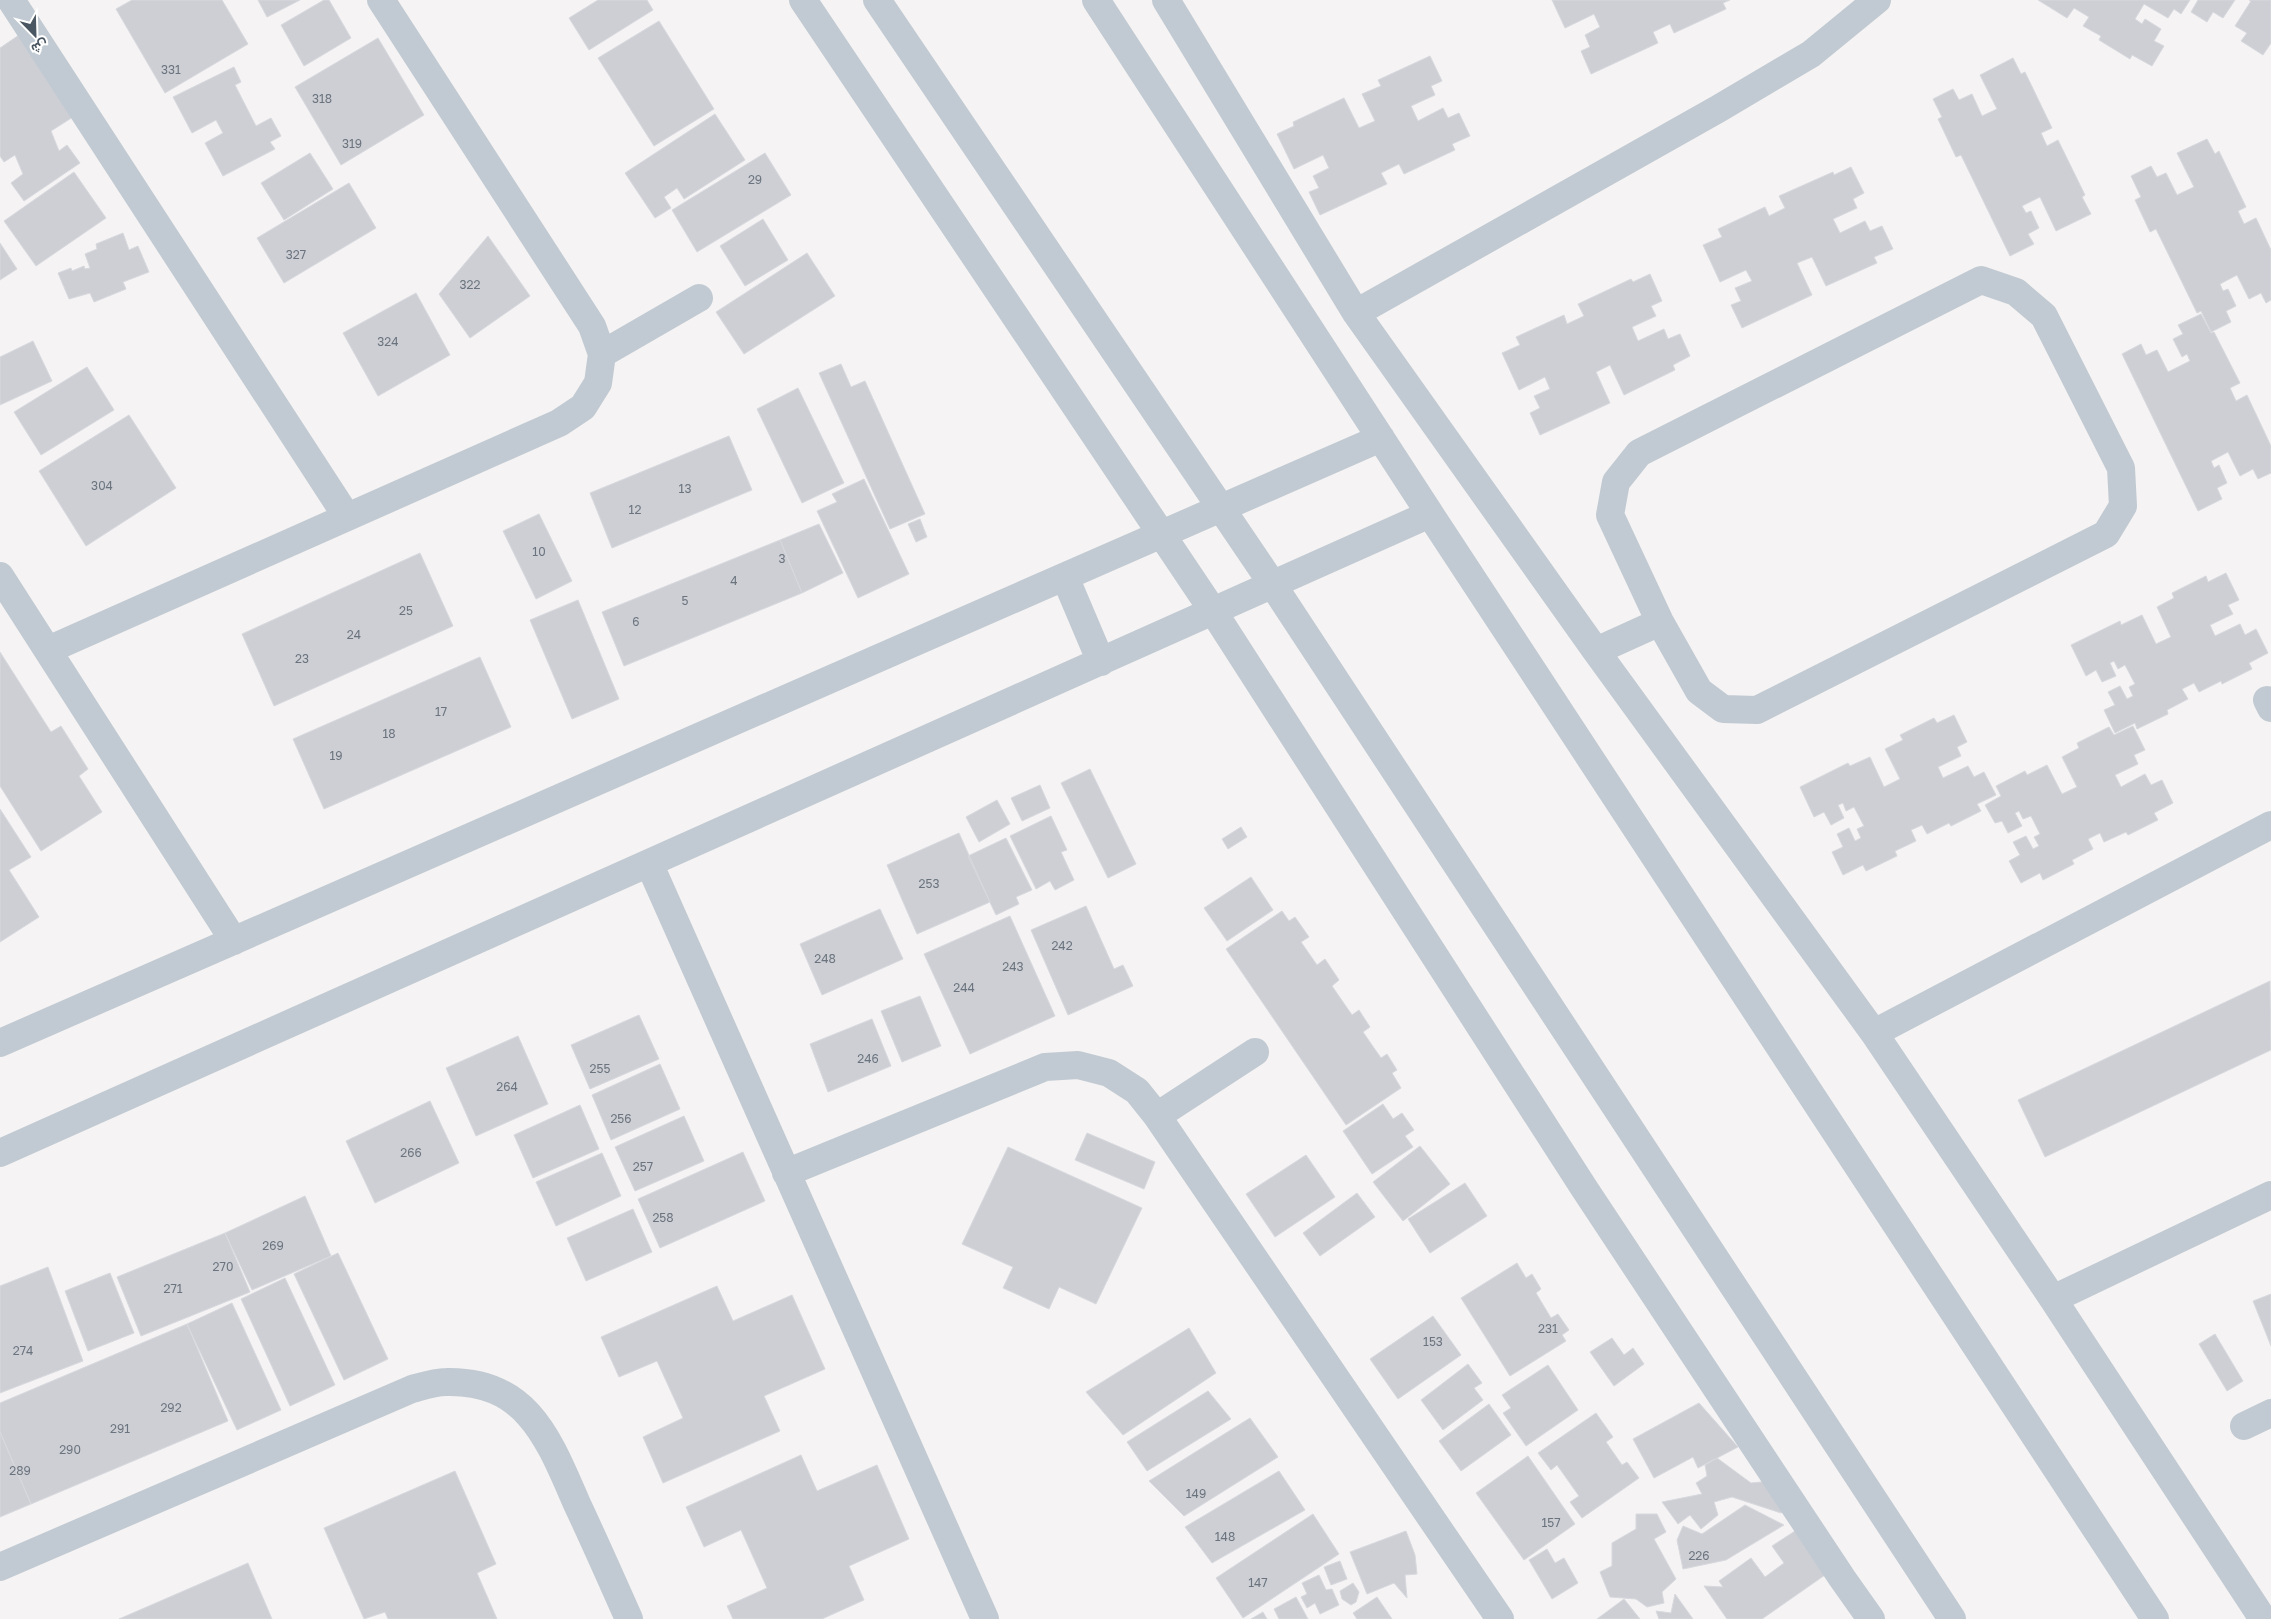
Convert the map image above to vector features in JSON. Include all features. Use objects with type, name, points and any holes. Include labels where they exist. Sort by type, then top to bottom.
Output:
[{"type":"street","points":[[11,0],[347,517]]},
{"type":"street","points":[[48,650],[559,423],[583,407],[598,383],[602,354],[592,326],[381,0]]},
{"type":"street","points":[[803,0],[1213,611],[1584,1188],[1871,1619]]},
{"type":"street","points":[[877,0],[1273,585],[1952,1619]]},
{"type":"street","points":[[1096,0],[1430,514],[2155,1619]]},
{"type":"street","points":[[1166,0],[1356,312],[1596,651],[1874,1033],[2053,1299],[2263,1619]]},
{"type":"street","points":[[1356,312],[1718,109],[1811,54],[1877,0]]},
{"type":"street","points":[[1981,280],[2016,292],[2044,316],[2121,468],[2123,506],[2106,534],[1757,710],[1723,709],[1699,691],[1660,622],[1610,515],[1616,482],[1639,453],[1981,280]]},
{"type":"street","points":[[602,354],[699,298]]},
{"type":"street","points":[[0,1044],[1381,438]]},
{"type":"street","points":[[0,1153],[1430,514]]},
{"type":"street","points":[[0,576],[234,941]]},
{"type":"street","points":[[1065,577],[1101,662]]},
{"type":"street","points":[[1596,651],[1660,622]]},
{"type":"street","points":[[1874,1033],[2271,825]]},
{"type":"street","points":[[649,863],[984,1619]]},
{"type":"street","points":[[1157,1116],[1254,1052]]},
{"type":"street","points":[[786,1172],[1045,1067],[1078,1065],[1109,1073],[1137,1091],[1157,1116],[1500,1619]]},
{"type":"street","points":[[2053,1299],[2271,1195]]},
{"type":"street","points":[[0,1567],[412,1389],[444,1382],[476,1383],[506,1395],[534,1418],[553,1448],[629,1619]]},
{"type":"street","points":[[2244,1426],[2271,1413]]},
{"type":"building","points":[[132,0],[222,0],[248,44],[165,93],[116,9]]},
{"type":"building","points":[[258,0],[300,0],[267,17]]},
{"type":"building","points":[[324,0],[329,0],[351,38],[304,66],[281,25]]},
{"type":"building","points":[[598,0],[647,0],[653,10],[589,50],[569,18]]},
{"type":"building","points":[[1552,0],[1730,0],[1723,3],[1726,9],[1674,33],[1670,24],[1653,32],[1658,43],[1591,74],[1581,51],[1590,47],[1585,35],[1600,27],[1594,14],[1565,28]]},
{"type":"building","points":[[2038,0],[2190,0],[2181,14],[2174,9],[2168,18],[2144,4],[2135,19],[2142,24],[2145,19],[2161,29],[2154,41],[2164,46],[2152,66],[2132,55],[2130,59],[2099,40],[2101,36],[2083,26],[2089,17],[2074,8],[2067,18]]},
{"type":"building","points":[[2198,0],[2235,0],[2223,18],[2213,12],[2207,22],[2191,12]]},
{"type":"building","points":[[2249,0],[2271,0],[2271,43],[2263,55],[2241,41],[2247,33],[2235,26],[2251,1]]},
{"type":"building","points":[[659,21],[714,109],[654,146],[598,58]]},
{"type":"building","points":[[19,35],[73,117],[51,131],[59,151],[67,145],[80,163],[24,201],[11,183],[23,174],[15,155],[4,162],[0,156],[0,48]]},
{"type":"building","points":[[378,38],[424,115],[341,165],[295,87]]},
{"type":"building","points":[[1430,56],[1442,81],[1431,86],[1435,95],[1411,106],[1418,121],[1443,108],[1448,118],[1459,113],[1470,136],[1452,144],[1455,150],[1404,174],[1399,164],[1381,173],[1387,184],[1320,215],[1309,192],[1319,188],[1313,176],[1329,168],[1323,155],[1294,169],[1277,134],[1294,126],[1293,122],[1344,98],[1359,128],[1375,121],[1362,94],[1381,86],[1378,80]]},
{"type":"building","points":[[2013,58],[2021,74],[2025,72],[2052,128],[2041,133],[2047,146],[2058,140],[2085,195],[2082,197],[2091,214],[2056,231],[2040,197],[2022,206],[2026,213],[2031,211],[2039,228],[2028,234],[2034,244],[2010,256],[1961,155],[1956,157],[1938,119],[1942,117],[1933,99],[1953,89],[1959,100],[1972,94],[1982,116],[1997,109],[1980,75]]},
{"type":"building","points":[[234,67],[241,82],[235,85],[256,126],[271,118],[281,136],[270,142],[275,149],[223,176],[205,143],[223,133],[216,120],[192,133],[173,97]]},
{"type":"building","points":[[715,114],[745,160],[684,199],[677,188],[664,197],[671,208],[655,218],[625,173]]},
{"type":"building","points":[[2207,139],[2215,154],[2219,151],[2246,207],[2238,211],[2244,224],[2256,218],[2271,250],[2271,300],[2266,303],[2261,293],[2249,299],[2237,275],[2220,284],[2223,291],[2228,289],[2236,306],[2226,311],[2231,322],[2211,332],[2201,311],[2197,313],[2156,229],[2150,232],[2135,200],[2141,197],[2131,176],[2151,166],[2157,177],[2166,173],[2177,195],[2194,187],[2177,153]]},
{"type":"building","points":[[310,153],[333,189],[284,220],[261,183]]},
{"type":"building","points":[[765,153],[791,195],[697,252],[672,210]]},
{"type":"building","points":[[1851,167],[1864,193],[1853,199],[1857,208],[1833,219],[1840,233],[1865,221],[1870,231],[1882,226],[1893,249],[1874,257],[1877,263],[1826,286],[1812,257],[1797,263],[1812,295],[1742,328],[1731,305],[1741,301],[1735,288],[1752,281],[1746,270],[1720,282],[1703,245],[1722,237],[1718,229],[1765,207],[1769,216],[1785,208],[1779,196],[1833,172],[1834,175]]},
{"type":"building","points":[[74,172],[106,218],[36,266],[4,221]]},
{"type":"building","points":[[349,183],[376,228],[284,283],[257,238]]},
{"type":"building","points":[[763,219],[788,260],[745,286],[720,246]]},
{"type":"building","points":[[123,233],[129,250],[138,246],[149,272],[123,282],[126,289],[94,302],[90,293],[69,299],[58,273],[71,268],[72,271],[84,266],[85,269],[90,268],[85,254],[97,249],[96,244]]},
{"type":"building","points":[[488,236],[530,296],[470,338],[439,294]]},
{"type":"building","points":[[0,243],[17,269],[0,280]]},
{"type":"building","points":[[807,253],[835,296],[744,354],[716,312]]},
{"type":"building","points":[[1650,274],[1662,301],[1651,306],[1656,316],[1632,327],[1638,341],[1664,329],[1668,339],[1680,334],[1690,356],[1673,365],[1675,370],[1624,395],[1610,365],[1596,372],[1610,403],[1540,435],[1530,413],[1540,408],[1534,396],[1550,389],[1545,377],[1519,390],[1502,353],[1520,345],[1516,337],[1564,315],[1567,324],[1584,316],[1578,304],[1631,279],[1633,282]]},
{"type":"building","points":[[416,293],[450,355],[378,396],[343,333]]},
{"type":"building","points":[[2201,314],[2211,333],[2214,332],[2240,383],[2230,388],[2236,401],[2247,395],[2271,446],[2271,473],[2258,479],[2253,469],[2240,476],[2228,452],[2211,461],[2214,468],[2219,465],[2227,483],[2217,488],[2222,499],[2198,511],[2122,354],[2141,344],[2146,355],[2157,350],[2168,372],[2190,361],[2187,354],[2182,357],[2173,339],[2183,334],[2178,325]]},
{"type":"building","points":[[33,341],[52,381],[0,405],[0,357]]},
{"type":"building","points":[[841,364],[851,387],[865,381],[925,514],[890,529],[819,373]]},
{"type":"building","points":[[87,367],[114,410],[41,455],[14,412]]},
{"type":"building","points":[[798,388],[844,483],[802,503],[757,409]]},
{"type":"building","points":[[129,415],[176,488],[86,546],[39,471]]},
{"type":"building","points":[[729,436],[752,490],[612,548],[590,493]]},
{"type":"building","points":[[864,479],[909,574],[858,598],[817,511],[837,502],[832,494]]},
{"type":"building","points":[[539,514],[572,581],[536,599],[503,531]]},
{"type":"building","points":[[920,519],[927,537],[916,542],[908,524]]},
{"type":"building","points":[[819,524],[843,573],[802,593],[780,540]]},
{"type":"building","points":[[780,540],[802,593],[624,666],[602,612]]},
{"type":"building","points":[[420,553],[453,626],[274,706],[242,634]]},
{"type":"building","points":[[2226,573],[2239,600],[2228,605],[2233,614],[2210,625],[2215,636],[2240,624],[2245,635],[2256,629],[2268,653],[2249,663],[2252,669],[2222,684],[2221,681],[2199,692],[2194,683],[2182,689],[2188,699],[2167,710],[2168,714],[2137,729],[2135,723],[2115,733],[2104,710],[2115,705],[2108,692],[2120,686],[2127,699],[2133,696],[2129,687],[2135,684],[2125,665],[2118,669],[2114,661],[2110,663],[2116,676],[2102,682],[2096,670],[2086,676],[2071,645],[2120,621],[2121,625],[2142,615],[2156,644],[2171,637],[2157,607],[2174,598],[2172,593],[2206,576],[2208,582]]},
{"type":"building","points":[[578,600],[619,699],[572,719],[530,620]]},
{"type":"building","points":[[0,652],[51,732],[61,726],[88,769],[79,776],[102,812],[41,851],[0,786]]},
{"type":"building","points":[[480,657],[511,727],[324,809],[293,739]]},
{"type":"building","points":[[1954,715],[1967,742],[1957,747],[1961,756],[1938,767],[1943,778],[1968,766],[1974,777],[1984,772],[1996,795],[1977,804],[1981,811],[1951,826],[1949,823],[1927,834],[1922,825],[1911,830],[1916,841],[1895,851],[1897,856],[1866,871],[1863,865],[1843,875],[1832,852],[1843,847],[1837,834],[1849,828],[1855,841],[1861,838],[1857,829],[1864,826],[1854,807],[1846,811],[1843,803],[1838,805],[1844,818],[1831,825],[1824,812],[1814,817],[1800,787],[1848,763],[1850,766],[1870,757],[1884,787],[1900,779],[1885,749],[1903,740],[1900,735],[1934,718],[1937,723]]},
{"type":"building","points":[[2133,726],[2145,750],[2134,755],[2138,764],[2115,775],[2121,787],[2145,774],[2151,785],[2162,780],[2173,803],[2154,813],[2158,820],[2128,835],[2126,832],[2104,842],[2100,833],[2088,839],[2093,849],[2072,860],[2074,864],[2043,880],[2040,873],[2021,883],[2009,861],[2020,855],[2013,842],[2026,836],[2033,849],[2039,846],[2034,837],[2040,834],[2031,816],[2023,819],[2019,811],[2015,813],[2022,826],[2008,833],[2002,821],[1995,823],[1985,805],[2001,796],[1996,786],[2025,771],[2027,775],[2047,765],[2062,794],[2077,787],[2062,757],[2079,748],[2077,743],[2109,727],[2114,735]]},
{"type":"building","points":[[1090,769],[1136,864],[1108,878],[1061,783]]},
{"type":"building","points":[[1040,785],[1050,808],[1022,821],[1011,798]]},
{"type":"building","points":[[997,800],[1010,824],[979,842],[966,817]]},
{"type":"building","points":[[0,809],[31,857],[9,870],[39,917],[0,942]]},
{"type":"building","points":[[1051,816],[1067,850],[1061,852],[1074,880],[1055,890],[1050,881],[1036,889],[1010,836]]},
{"type":"building","points":[[1241,827],[1247,837],[1228,849],[1222,839]]},
{"type":"building","points":[[959,833],[990,902],[917,934],[887,865]]},
{"type":"building","points":[[1006,838],[1032,890],[1016,897],[1019,904],[996,915],[968,856]]},
{"type":"building","points":[[1251,877],[1273,910],[1227,941],[1204,908]]},
{"type":"building","points":[[1086,906],[1114,969],[1123,965],[1133,986],[1068,1015],[1031,930]]},
{"type":"building","points":[[880,909],[903,959],[822,995],[800,944]]},
{"type":"building","points":[[1282,911],[1289,921],[1295,917],[1309,937],[1301,942],[1317,965],[1325,959],[1339,980],[1332,986],[1352,1015],[1359,1010],[1370,1027],[1363,1032],[1381,1058],[1387,1054],[1397,1070],[1392,1073],[1401,1088],[1346,1125],[1226,949]]},
{"type":"building","points":[[1010,916],[1055,1016],[970,1054],[924,954]]},
{"type":"building","points":[[2270,981],[2271,1050],[2045,1157],[2018,1100]]},
{"type":"building","points":[[920,996],[941,1046],[902,1062],[881,1011]]},
{"type":"building","points":[[639,1015],[659,1059],[590,1089],[571,1045]]},
{"type":"building","points":[[872,1019],[891,1066],[828,1092],[810,1044]]},
{"type":"building","points":[[518,1036],[548,1104],[476,1136],[446,1068]]},
{"type":"building","points":[[660,1064],[680,1109],[611,1140],[592,1095]]},
{"type":"building","points":[[430,1101],[459,1163],[375,1203],[346,1141]]},
{"type":"building","points":[[1383,1104],[1393,1119],[1402,1113],[1414,1130],[1405,1136],[1413,1147],[1372,1174],[1343,1131]]},
{"type":"building","points":[[580,1105],[599,1149],[533,1178],[514,1135]]},
{"type":"building","points":[[684,1116],[704,1161],[635,1191],[615,1147]]},
{"type":"building","points":[[1087,1133],[1155,1162],[1144,1189],[1075,1160]]},
{"type":"building","points":[[1420,1146],[1450,1184],[1403,1221],[1373,1182]]},
{"type":"building","points":[[1008,1147],[1142,1208],[1096,1304],[1059,1287],[1049,1309],[1003,1288],[1013,1267],[962,1244]]},
{"type":"building","points":[[743,1152],[765,1201],[660,1248],[638,1199]]},
{"type":"building","points":[[602,1153],[621,1196],[556,1226],[536,1182]]},
{"type":"building","points":[[1306,1155],[1335,1197],[1275,1237],[1246,1194]]},
{"type":"building","points":[[1465,1183],[1487,1216],[1430,1253],[1408,1219]]},
{"type":"building","points":[[1357,1193],[1375,1217],[1320,1256],[1303,1233]]},
{"type":"building","points":[[305,1196],[331,1256],[252,1290],[225,1233]]},
{"type":"building","points":[[633,1209],[652,1252],[586,1281],[567,1238]]},
{"type":"building","points":[[225,1233],[250,1292],[141,1336],[117,1277]]},
{"type":"building","points":[[338,1253],[388,1359],[344,1380],[294,1274]]},
{"type":"building","points":[[1517,1263],[1526,1278],[1532,1274],[1541,1289],[1536,1293],[1551,1318],[1558,1314],[1569,1330],[1562,1335],[1566,1341],[1510,1376],[1461,1298]]},
{"type":"building","points":[[48,1267],[83,1361],[0,1393],[0,1286]]},
{"type":"building","points":[[110,1273],[134,1333],[88,1351],[65,1291]]},
{"type":"building","points":[[285,1278],[335,1385],[290,1406],[241,1299]]},
{"type":"building","points":[[717,1286],[733,1321],[792,1295],[825,1369],[764,1396],[780,1431],[663,1483],[643,1437],[683,1418],[657,1361],[619,1377],[601,1337]]},
{"type":"building","points":[[2271,1294],[2271,1346],[2253,1301]]},
{"type":"building","points":[[232,1303],[281,1410],[237,1430],[187,1324]]},
{"type":"building","points":[[1433,1316],[1461,1355],[1398,1399],[1370,1359]]},
{"type":"building","points":[[187,1324],[228,1421],[31,1504],[0,1432],[0,1403]]},
{"type":"building","points":[[1189,1328],[1216,1373],[1123,1435],[1086,1392]]},
{"type":"building","points":[[2215,1334],[2243,1381],[2227,1391],[2199,1344]]},
{"type":"building","points":[[1612,1338],[1624,1355],[1633,1348],[1644,1364],[1614,1386],[1590,1352]]},
{"type":"building","points":[[1468,1364],[1482,1383],[1474,1388],[1483,1400],[1443,1430],[1421,1400]]},
{"type":"building","points":[[1548,1365],[1578,1410],[1526,1446],[1503,1413],[1511,1408],[1502,1395]]},
{"type":"building","points":[[1208,1391],[1231,1419],[1147,1471],[1127,1442]]},
{"type":"building","points":[[1699,1403],[1738,1447],[1698,1468],[1693,1457],[1654,1478],[1633,1439]]},
{"type":"building","points":[[1489,1404],[1511,1435],[1461,1471],[1439,1441]]},
{"type":"building","points":[[1596,1413],[1613,1437],[1606,1442],[1622,1465],[1627,1462],[1639,1478],[1582,1518],[1570,1502],[1579,1496],[1557,1465],[1551,1470],[1538,1453]]},
{"type":"building","points":[[1250,1418],[1278,1457],[1184,1516],[1149,1481]]},
{"type":"building","points":[[0,1432],[31,1504],[0,1517]]},
{"type":"building","points":[[801,1455],[817,1491],[877,1465],[909,1539],[849,1566],[864,1600],[822,1619],[733,1619],[727,1606],[767,1588],[741,1530],[704,1547],[686,1507]]},
{"type":"building","points":[[1528,1456],[1575,1524],[1524,1560],[1476,1493]]},
{"type":"building","points":[[1717,1458],[1751,1483],[1771,1481],[1791,1506],[1781,1513],[1732,1497],[1714,1502],[1718,1515],[1701,1529],[1690,1515],[1678,1524],[1662,1502],[1702,1494],[1696,1483],[1707,1476],[1705,1465]]},
{"type":"building","points":[[455,1471],[496,1564],[477,1573],[497,1619],[388,1619],[385,1612],[364,1619],[324,1528]]},
{"type":"building","points":[[1279,1471],[1305,1510],[1212,1563],[1185,1527]]},
{"type":"building","points":[[1745,1505],[1784,1525],[1726,1560],[1683,1569],[1677,1540],[1683,1526],[1702,1534]]},
{"type":"building","points":[[1313,1514],[1339,1554],[1243,1618],[1216,1578]]},
{"type":"building","points":[[1636,1514],[1657,1514],[1666,1532],[1654,1539],[1676,1579],[1662,1592],[1664,1603],[1647,1607],[1636,1599],[1610,1597],[1600,1572],[1612,1566],[1612,1543],[1636,1529]]},
{"type":"building","points":[[1406,1531],[1415,1555],[1417,1574],[1405,1575],[1407,1598],[1394,1583],[1367,1594],[1350,1552]]},
{"type":"building","points":[[1795,1531],[1825,1575],[1762,1619],[1727,1619],[1704,1586],[1723,1587],[1719,1581],[1751,1558],[1765,1577],[1784,1563],[1772,1546]]},
{"type":"building","points":[[1547,1549],[1555,1563],[1564,1558],[1578,1583],[1552,1599],[1529,1560]]},
{"type":"building","points":[[1340,1561],[1347,1579],[1331,1585],[1324,1567]]},
{"type":"building","points":[[248,1563],[272,1619],[119,1619]]},
{"type":"building","points":[[1319,1575],[1326,1590],[1332,1589],[1339,1605],[1320,1614],[1315,1603],[1307,1608],[1301,1597],[1307,1594],[1302,1583]]},
{"type":"building","points":[[1353,1583],[1359,1592],[1356,1602],[1351,1605],[1342,1599],[1340,1591]]},
{"type":"building","points":[[1675,1594],[1693,1619],[1659,1619],[1656,1611],[1671,1613]]},
{"type":"building","points":[[1296,1597],[1308,1619],[1279,1619],[1274,1609]]},
{"type":"building","points":[[1377,1597],[1392,1619],[1357,1619],[1353,1613]]},
{"type":"building","points":[[1624,1599],[1640,1619],[1597,1619]]},
{"type":"building","points":[[1263,1612],[1267,1619],[1251,1619]]}]
